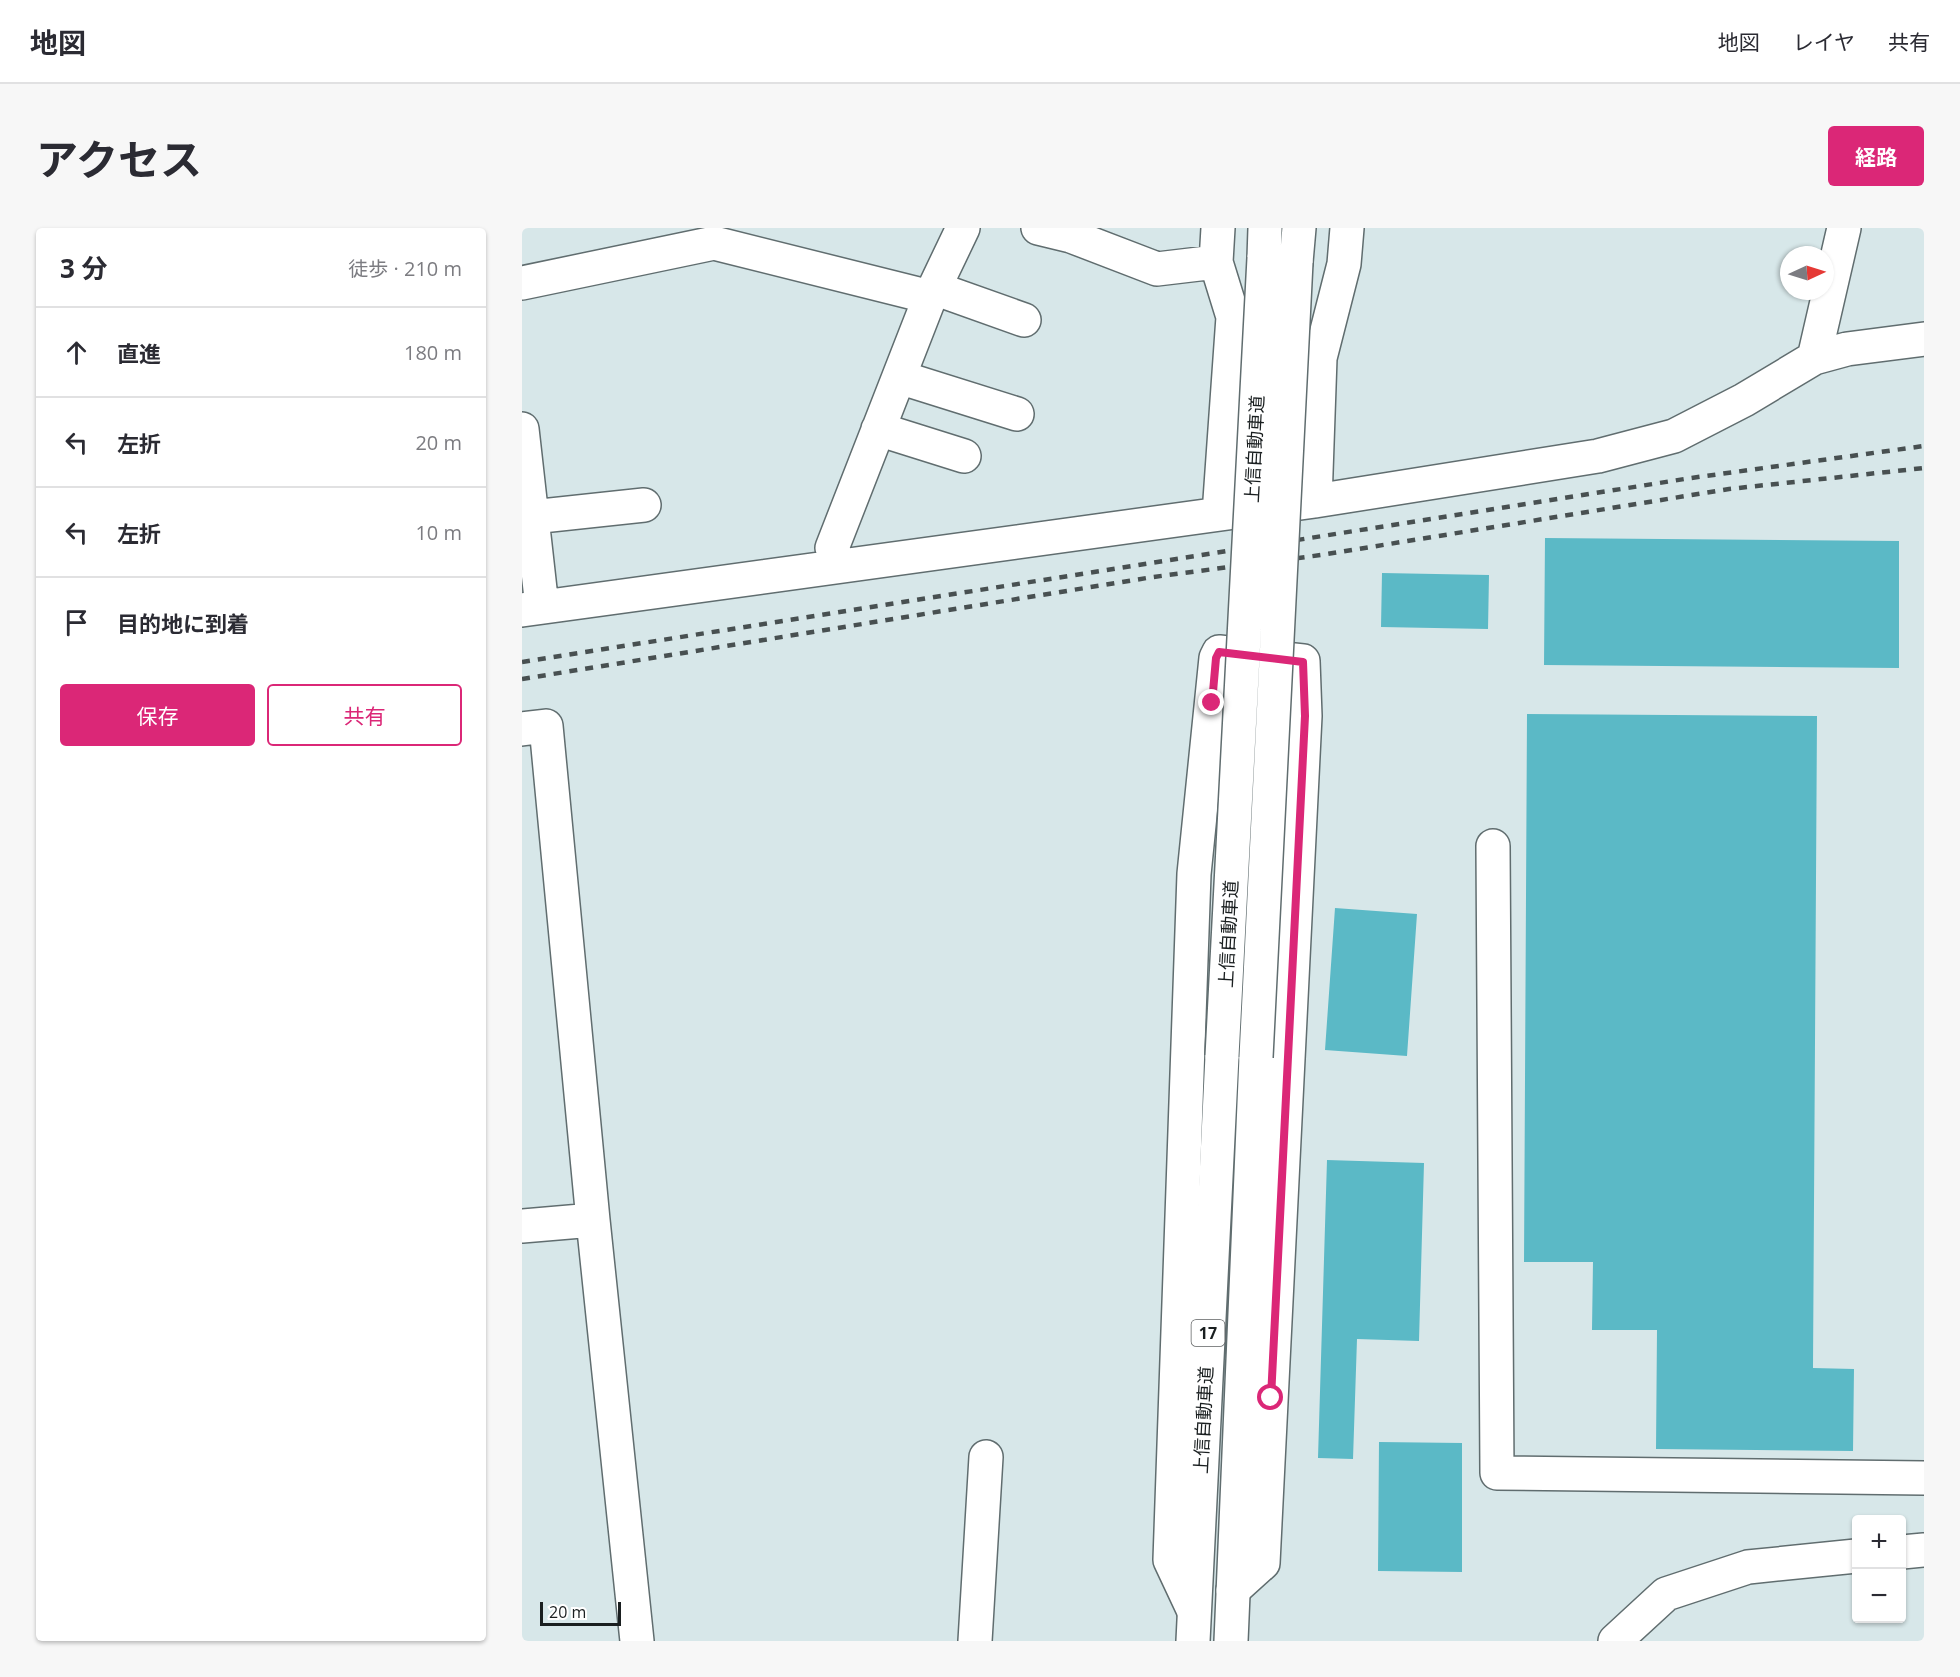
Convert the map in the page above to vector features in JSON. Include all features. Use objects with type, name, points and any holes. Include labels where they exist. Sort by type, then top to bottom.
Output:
[{"type":"main road","points":[[832,548],[932,293],[963,228]]},
{"type":"main road","points":[[1038,228],[1071,236],[1157,269],[1216,262]]},
{"type":"main road","points":[[1218,228],[1216,262],[1233,317],[1219,514]]},
{"type":"main road","name":"上信自動車道","points":[[1232,1641],[1256,1057],[1299,228]]},
{"type":"main road","points":[[1315,501],[1320,358],[1344,264],[1347,228]]},
{"type":"main road","points":[[1814,358],[1844,228]]},
{"type":"main road","points":[[522,283],[718,235],[1024,320]]},
{"type":"main road","name":"上信自動車道","points":[[1193,1625],[1265,243]]},
{"type":"main road","points":[[522,429],[532,517],[532,609],[1315,501],[1598,456],[1674,436],[1744,400],[1814,358],[1847,349],[1924,339]]},
{"type":"main road","points":[[899,377],[1017,414]]},
{"type":"main road","points":[[878,429],[964,456]]},
{"type":"main road","points":[[532,517],[644,505]]},
{"type":"main road","points":[[1193,1625],[1170,1560],[1194,874],[1216,658],[1219,652],[1303,662],[1305,716],[1263,1563],[1233,1590]]},
{"type":"main road","points":[[522,729],[546,726],[593,1220],[637,1641]]},
{"type":"main road","points":[[1492,846],[1497,1473],[1920,1478]]},
{"type":"main road","points":[[522,1226],[593,1220]]},
{"type":"main road","points":[[975,1641],[986,1456]]},
{"type":"main road","points":[[1906,1552],[1924,1550]]},
{"type":"main road","points":[[1615,1641],[1666,1594],[1748,1567],[1852,1557]]},
{"type":"building","points":[[1545,538],[1899,541],[1899,668],[1544,665]]},
{"type":"building","points":[[1382,573],[1489,575],[1488,629],[1381,627]]},
{"type":"building","points":[[1527,714],[1817,716],[1813,1368],[1854,1369],[1853,1451],[1656,1449],[1657,1330],[1592,1330],[1593,1262],[1524,1262]]},
{"type":"building","points":[[1335,908],[1417,914],[1407,1056],[1325,1050]]},
{"type":"building","points":[[1327,1160],[1424,1163],[1419,1341],[1357,1339],[1353,1459],[1318,1458]]},
{"type":"building","points":[[1379,1442],[1462,1443],[1462,1572],[1378,1571]]},
{"type":"railway","points":[[522,662],[1691,478],[1924,446]]},
{"type":"railway","points":[[522,679],[1153,577],[1321,555],[1729,489],[1924,468]]},
{"type":"route","points":[[1212,703],[1216,658],[1219,652],[1303,662],[1305,716],[1271,1398]]}]
